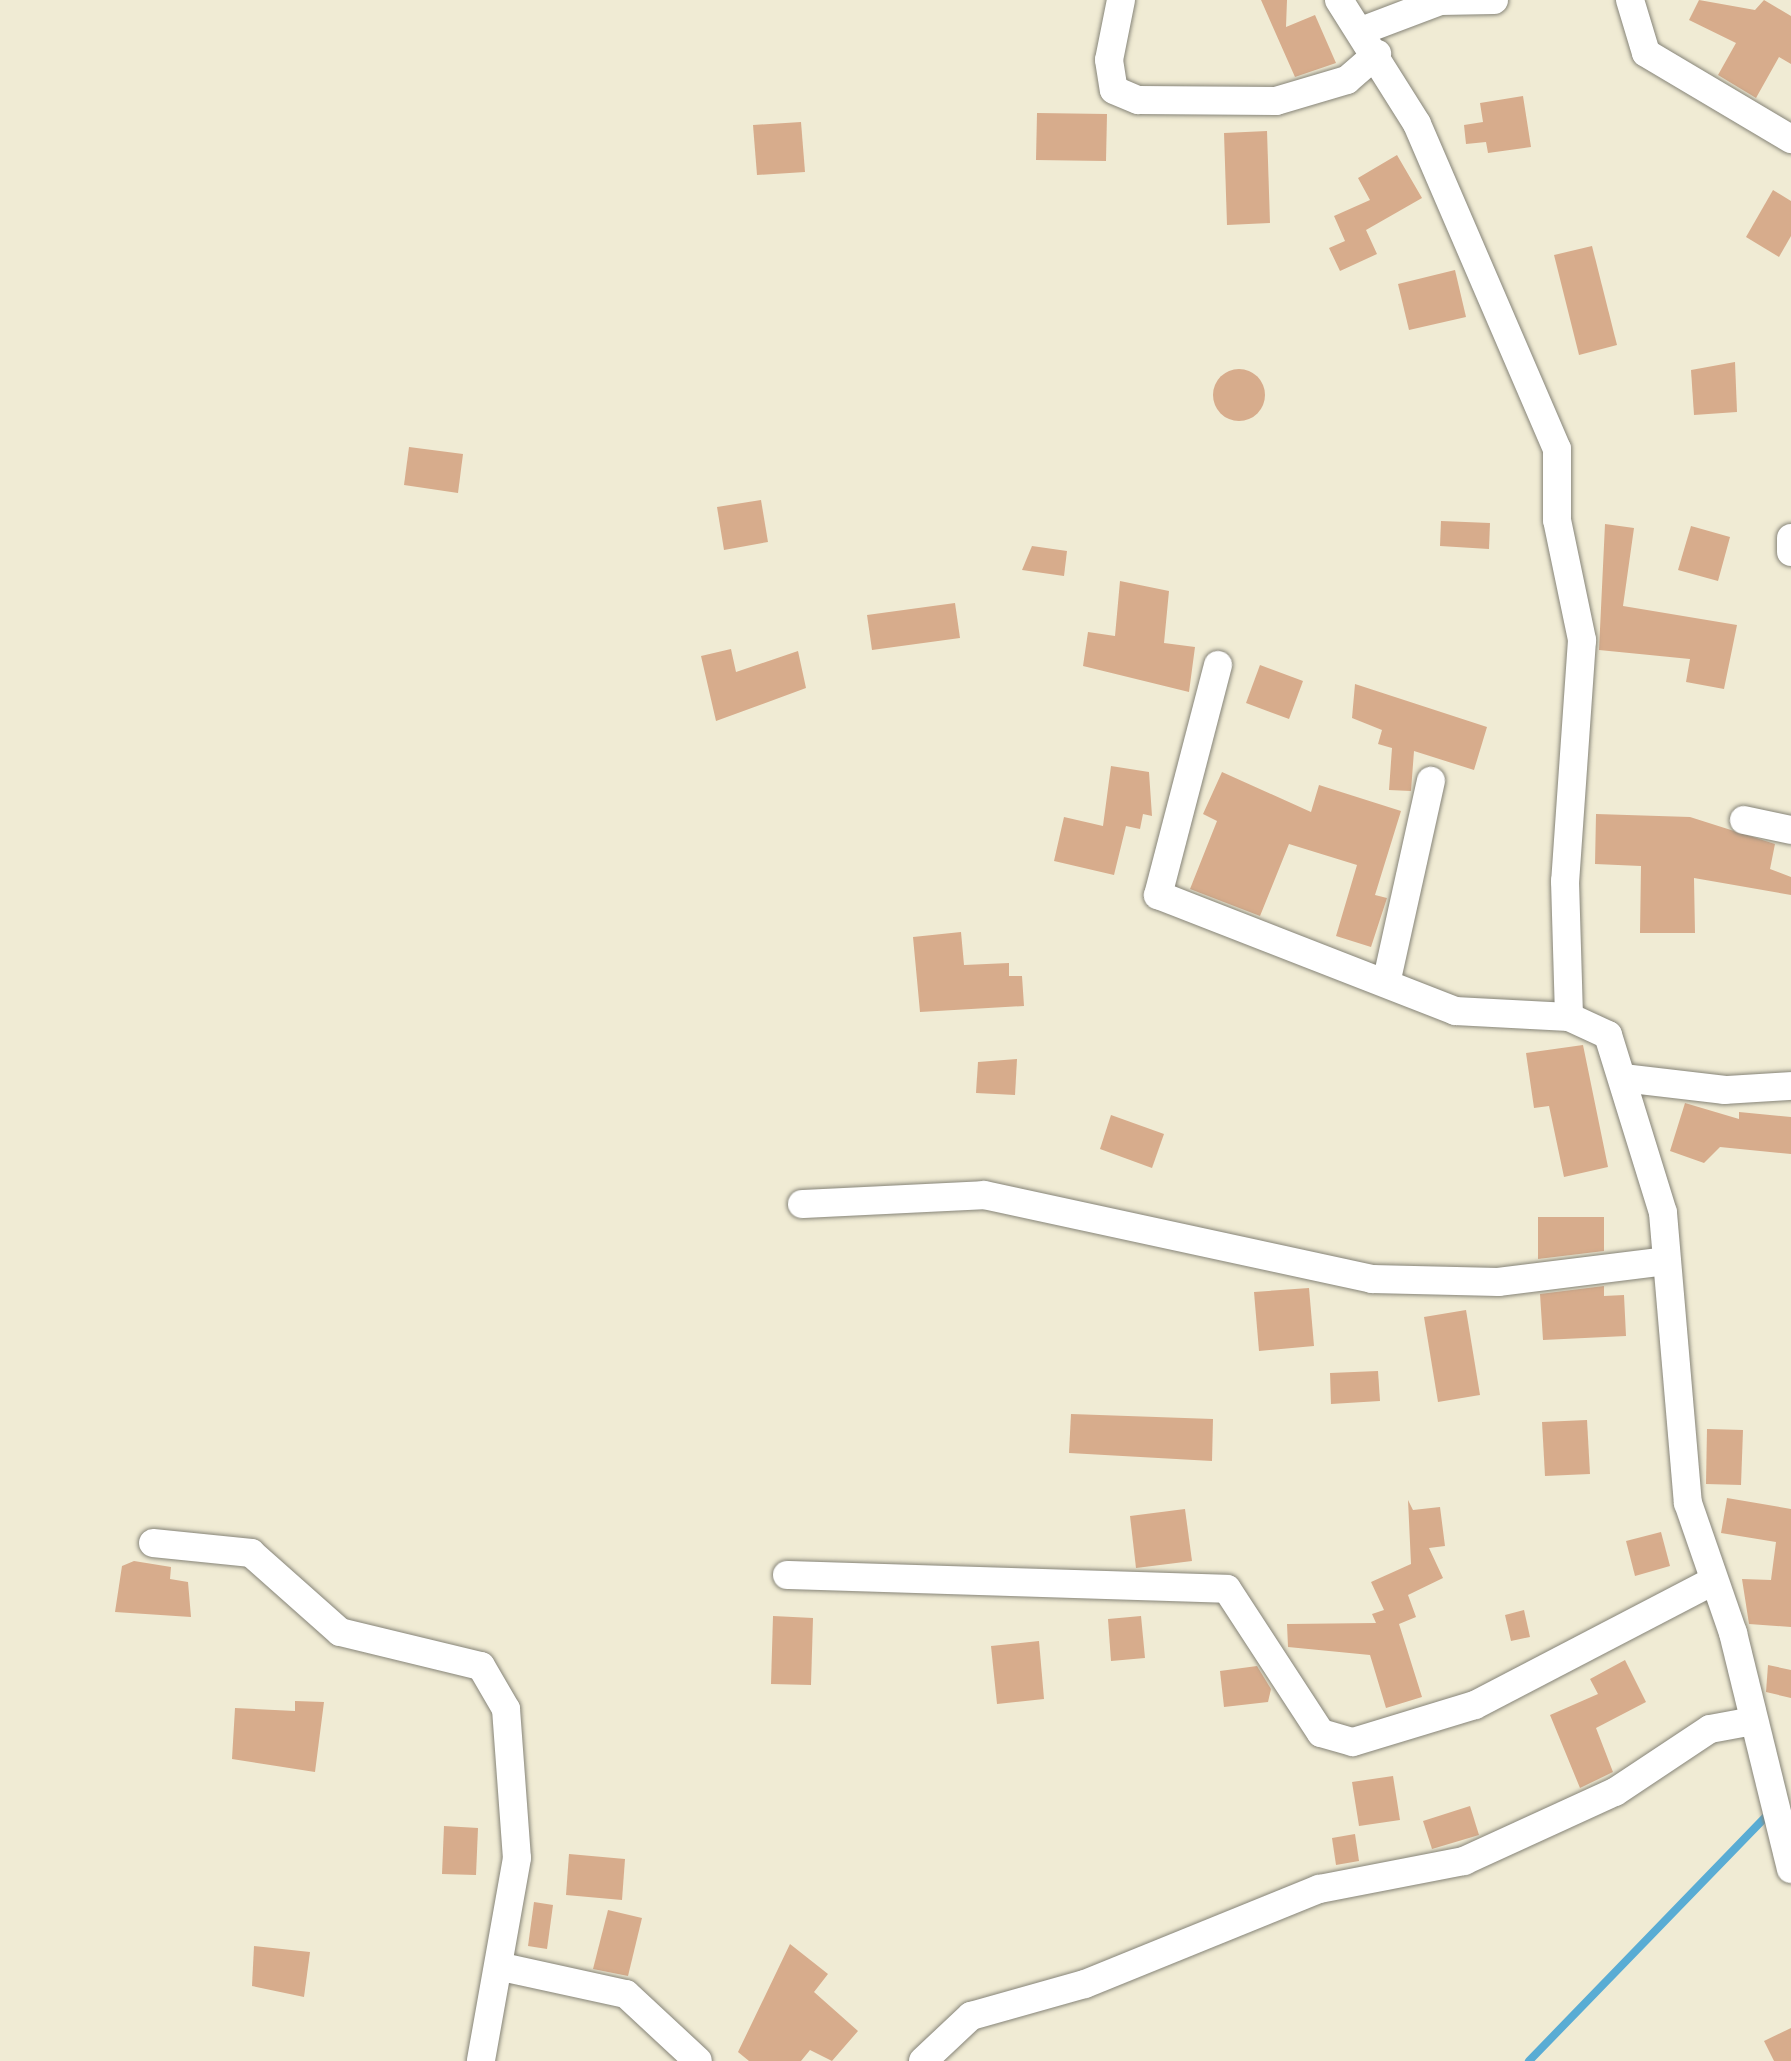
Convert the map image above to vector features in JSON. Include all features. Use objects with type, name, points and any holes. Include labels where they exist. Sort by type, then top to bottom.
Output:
[{"type":"street","points":[[1122,0],[1109,60],[1114,90],[1138,100],[1276,101],[1347,80],[1369,43],[1440,0],[1494,0]]},
{"type":"street","points":[[1339,0],[1416,124],[1558,449],[1556,520],[1582,640],[1565,882],[1569,1017]]},
{"type":"street","points":[[1630,0],[1646,53],[1791,139]]},
{"type":"street","points":[[1791,538],[1791,552]]},
{"type":"street","points":[[1218,665],[1158,895],[1387,980],[1454,1011],[1569,1017],[1608,1035],[1662,1212],[1688,1504],[1713,1581],[1791,1869]]},
{"type":"street","points":[[1387,980],[1431,781]]},
{"type":"street","points":[[1744,820],[1791,830]]},
{"type":"street","points":[[1623,1078],[1725,1090],[1791,1086]]},
{"type":"street","points":[[802,1204],[984,1196],[1372,1279],[1498,1282],[1666,1261]]},
{"type":"street","points":[[153,1543],[250,1552],[340,1632],[481,1666],[506,1709],[517,1858],[502,1967],[481,2061]]},
{"type":"street","points":[[788,1575],[1227,1589],[1321,1733],[1353,1742],[1475,1705],[1713,1581]]},
{"type":"street","points":[[923,2061],[971,2016],[1085,1984],[1319,1889],[1464,1861],[1615,1792],[1710,1729],[1752,1721]]},
{"type":"street","points":[[502,1967],[626,1994],[698,2061]]},
{"type":"building","points":[[1261,0],[1287,0],[1286,27],[1315,15],[1336,63],[1295,77]]},
{"type":"building","points":[[1699,0],[1755,10],[1764,0],[1791,16],[1791,64],[1779,57],[1756,98],[1718,75],[1736,43],[1689,20]]},
{"type":"building","points":[[1523,96],[1531,147],[1488,153],[1486,142],[1466,144],[1464,125],[1483,122],[1480,103]]},
{"type":"building","points":[[1037,113],[1107,114],[1106,161],[1036,160]]},
{"type":"building","points":[[801,122],[805,172],[757,175],[753,125]]},
{"type":"building","points":[[1267,131],[1270,223],[1227,225],[1224,133]]},
{"type":"building","points":[[1397,155],[1422,198],[1366,230],[1377,254],[1340,271],[1329,248],[1345,241],[1334,216],[1370,200],[1358,178]]},
{"type":"building","points":[[1773,190],[1791,201],[1791,236],[1779,257],[1746,237]]},
{"type":"building","points":[[1592,246],[1617,345],[1579,355],[1554,255]]},
{"type":"building","points":[[1455,270],[1466,317],[1409,330],[1398,284]]},
{"type":"building","points":[[1735,362],[1737,412],[1694,415],[1691,370]]},
{"type":"building","points":[[1239,369],[1257,377],[1265,395],[1257,413],[1239,421],[1221,413],[1213,395],[1221,377]]},
{"type":"building","points":[[409,447],[463,454],[458,493],[404,485]]},
{"type":"building","points":[[761,500],[768,542],[724,550],[717,507]]},
{"type":"building","points":[[1441,521],[1490,523],[1489,549],[1440,546]]},
{"type":"building","points":[[1605,524],[1634,528],[1623,606],[1737,625],[1724,689],[1686,682],[1690,659],[1599,650]]},
{"type":"building","points":[[1691,526],[1730,537],[1718,581],[1678,570]]},
{"type":"building","points":[[1032,546],[1067,551],[1064,576],[1022,570]]},
{"type":"building","points":[[1120,581],[1169,591],[1164,643],[1195,647],[1189,692],[1083,666],[1088,632],[1115,636]]},
{"type":"building","points":[[955,603],[960,638],[872,650],[867,615]]},
{"type":"building","points":[[731,649],[736,672],[798,651],[806,688],[716,721],[701,656]]},
{"type":"building","points":[[1260,665],[1303,681],[1289,719],[1246,703]]},
{"type":"building","points":[[1355,684],[1487,727],[1474,770],[1414,751],[1411,791],[1389,790],[1392,748],[1378,744],[1382,730],[1352,718]]},
{"type":"building","points":[[1111,766],[1149,772],[1152,816],[1143,814],[1140,829],[1126,826],[1114,875],[1054,861],[1064,817],[1103,826]]},
{"type":"building","points":[[1222,772],[1311,812],[1319,785],[1401,811],[1375,895],[1387,898],[1371,947],[1336,936],[1357,865],[1289,844],[1260,916],[1190,889],[1217,821],[1203,814]]},
{"type":"building","points":[[1596,814],[1690,817],[1775,844],[1770,869],[1791,877],[1791,895],[1694,878],[1695,933],[1640,933],[1641,866],[1595,864]]},
{"type":"building","points":[[961,932],[964,965],[1009,963],[1009,976],[1022,976],[1024,1006],[920,1012],[913,937]]},
{"type":"building","points":[[1583,1045],[1608,1167],[1564,1177],[1549,1106],[1534,1108],[1526,1053]]},
{"type":"building","points":[[1017,1059],[1015,1095],[976,1093],[978,1062]]},
{"type":"building","points":[[1685,1103],[1739,1119],[1739,1112],[1791,1117],[1791,1154],[1720,1147],[1704,1163],[1670,1151]]},
{"type":"building","points":[[1111,1115],[1164,1134],[1152,1168],[1100,1149]]},
{"type":"building","points":[[1538,1217],[1604,1217],[1604,1251],[1538,1259]]},
{"type":"building","points":[[1604,1286],[1604,1296],[1624,1295],[1626,1336],[1543,1340],[1540,1294]]},
{"type":"building","points":[[1309,1288],[1314,1346],[1259,1351],[1254,1292]]},
{"type":"building","points":[[1466,1310],[1480,1395],[1438,1402],[1424,1317]]},
{"type":"building","points":[[1378,1371],[1380,1401],[1331,1404],[1330,1373]]},
{"type":"building","points":[[1071,1414],[1213,1419],[1212,1461],[1069,1453]]},
{"type":"building","points":[[1587,1420],[1590,1474],[1545,1476],[1542,1422]]},
{"type":"building","points":[[1707,1429],[1743,1430],[1741,1485],[1706,1484]]},
{"type":"building","points":[[1727,1498],[1791,1509],[1791,1627],[1749,1624],[1742,1579],[1771,1580],[1776,1542],[1721,1533]]},
{"type":"building","points":[[1408,1500],[1413,1510],[1440,1507],[1445,1546],[1429,1548],[1443,1578],[1408,1595],[1416,1617],[1399,1624],[1422,1697],[1386,1708],[1370,1655],[1288,1647],[1287,1624],[1376,1623],[1372,1614],[1384,1610],[1371,1582],[1411,1564]]},
{"type":"building","points":[[1185,1509],[1192,1561],[1136,1568],[1130,1516]]},
{"type":"building","points":[[1661,1532],[1670,1566],[1635,1576],[1626,1541]]},
{"type":"building","points":[[134,1561],[171,1567],[170,1579],[188,1582],[191,1617],[115,1612],[122,1566]]},
{"type":"building","points":[[1524,1610],[1530,1637],[1511,1641],[1505,1615]]},
{"type":"building","points":[[773,1616],[813,1618],[811,1685],[771,1684]]},
{"type":"building","points":[[1141,1616],[1145,1658],[1111,1661],[1108,1619]]},
{"type":"building","points":[[1039,1641],[1044,1699],[997,1704],[991,1646]]},
{"type":"building","points":[[1625,1660],[1646,1702],[1596,1728],[1613,1772],[1580,1788],[1550,1715],[1598,1694],[1590,1679]]},
{"type":"building","points":[[1768,1665],[1791,1670],[1791,1698],[1766,1692]]},
{"type":"building","points":[[1257,1666],[1271,1689],[1268,1702],[1224,1707],[1220,1671]]},
{"type":"building","points":[[295,1701],[324,1702],[315,1772],[232,1759],[235,1708],[295,1711]]},
{"type":"building","points":[[1393,1776],[1400,1820],[1359,1826],[1352,1782]]},
{"type":"building","points":[[1470,1806],[1479,1835],[1432,1849],[1423,1821]]},
{"type":"building","points":[[444,1826],[478,1828],[476,1875],[442,1874]]},
{"type":"building","points":[[1355,1834],[1359,1861],[1336,1865],[1332,1838]]},
{"type":"building","points":[[569,1854],[625,1859],[622,1900],[566,1895]]},
{"type":"building","points":[[534,1902],[553,1905],[547,1949],[528,1946]]},
{"type":"building","points":[[608,1910],[642,1918],[628,1976],[593,1969]]},
{"type":"building","points":[[790,1944],[828,1974],[814,1992],[858,2031],[832,2061],[810,2050],[801,2061],[749,2061],[738,2052]]},
{"type":"building","points":[[254,1946],[310,1952],[304,1997],[252,1986]]},
{"type":"building","points":[[1791,2028],[1791,2061],[1774,2061],[1764,2041]]},
{"type":"waterway","points":[[1529,2061],[1771,1811]]}]
